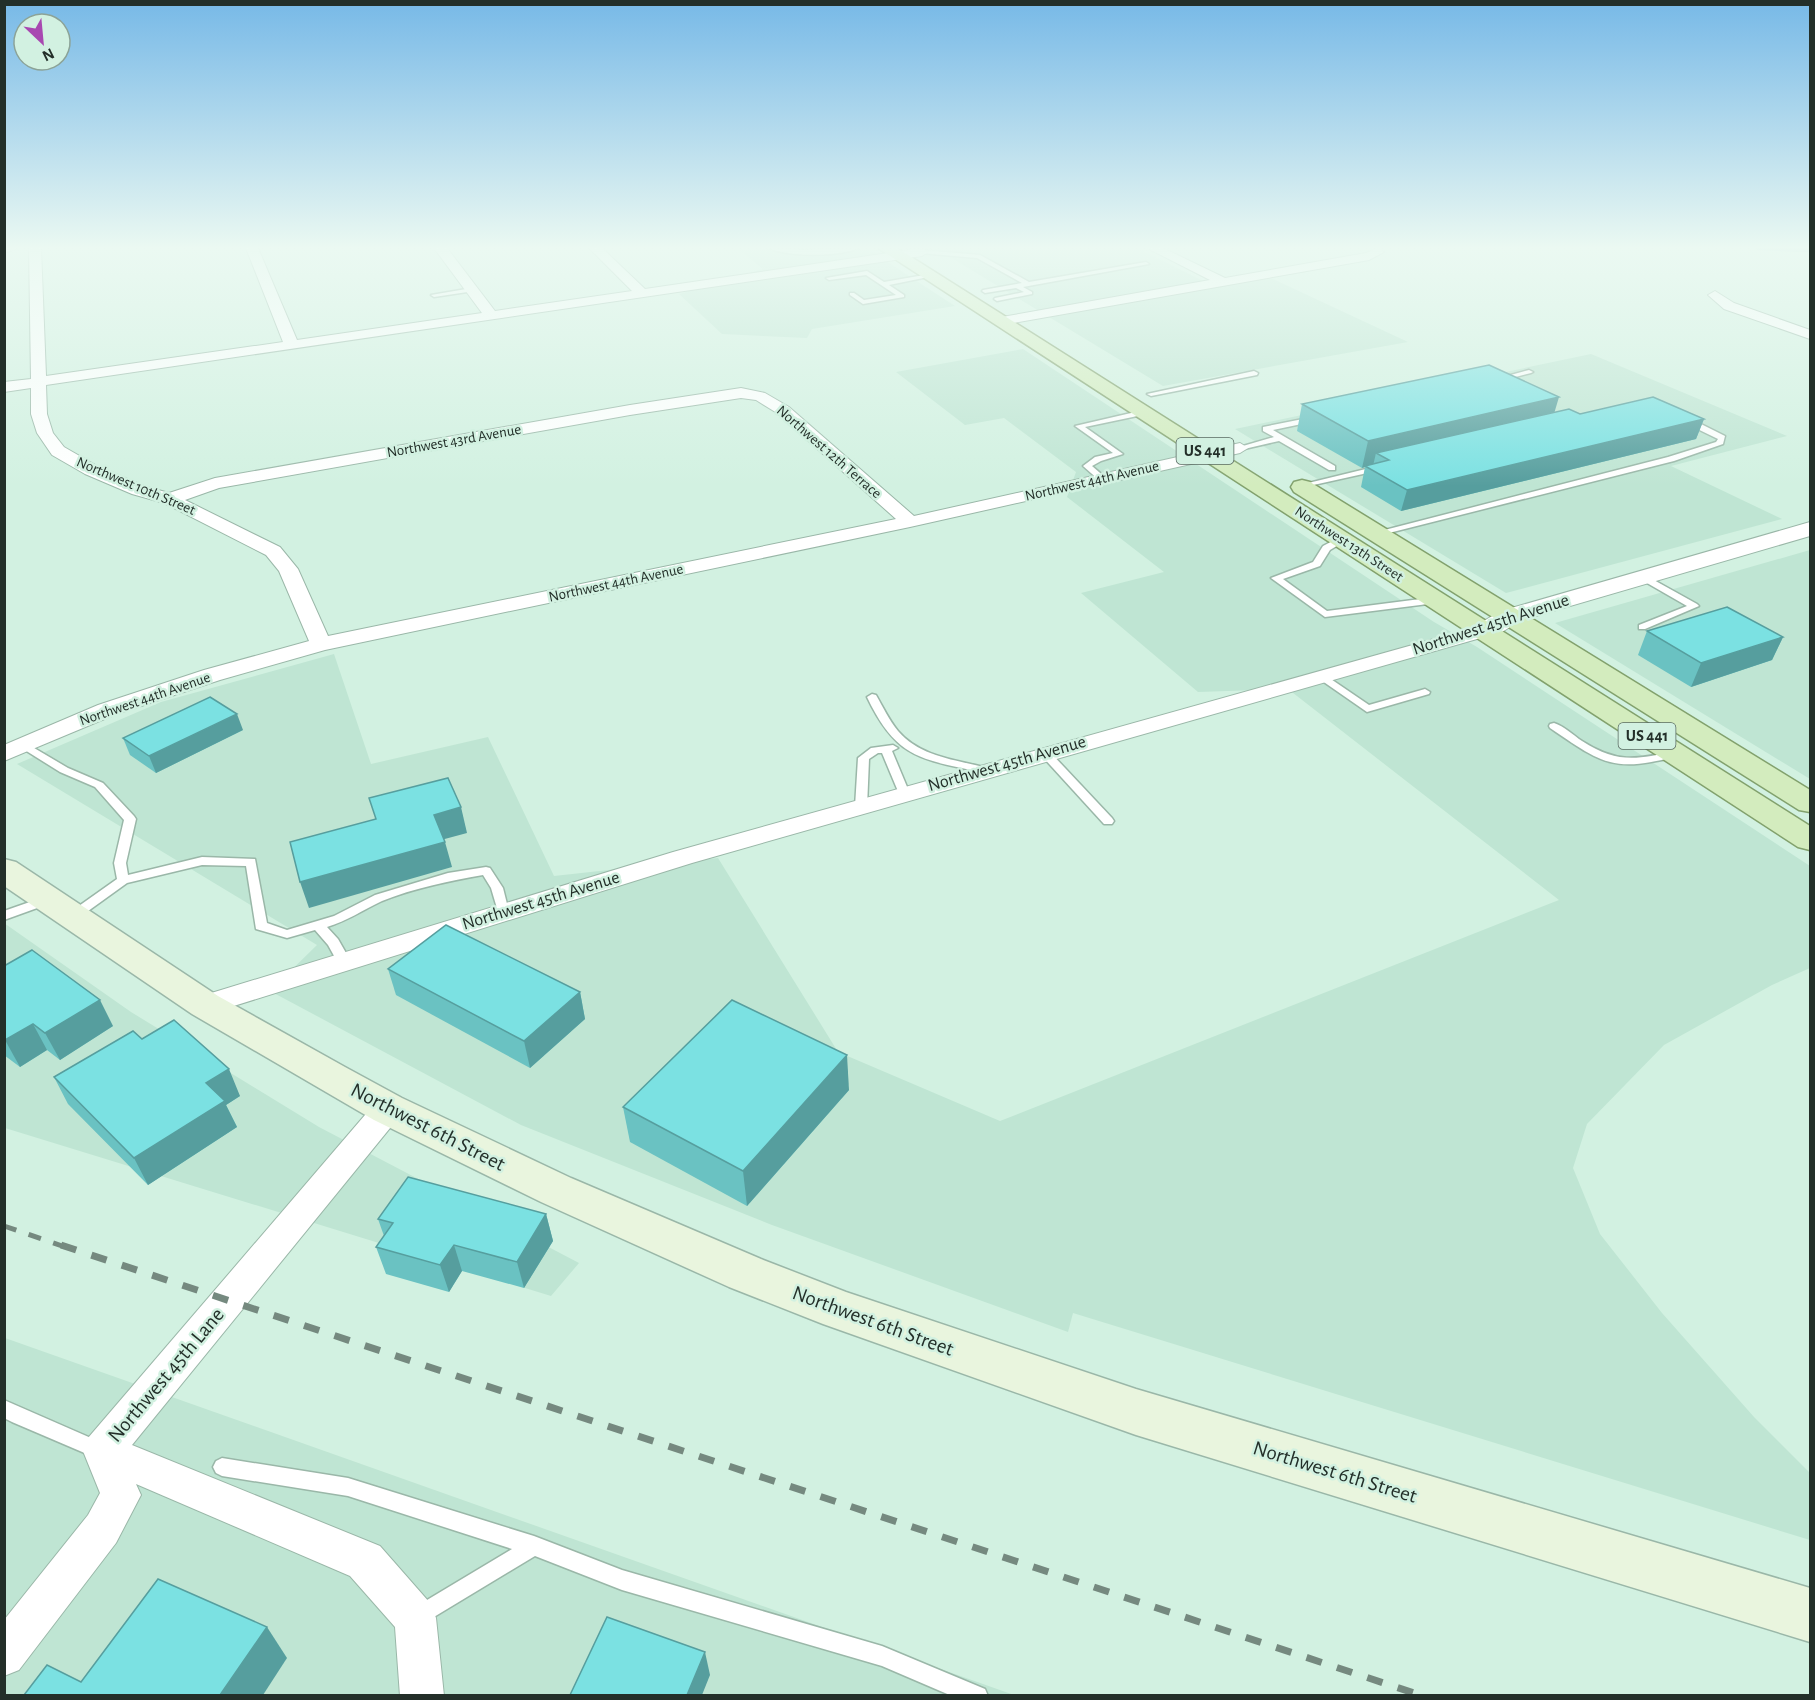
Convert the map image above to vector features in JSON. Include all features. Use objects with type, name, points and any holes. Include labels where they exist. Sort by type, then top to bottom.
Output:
[{"type":"main road","name":"Northwest 13th Street","points":[[1013,327],[1148,403],[1215,446],[1342,539],[1810,840]]},
{"type":"main road","name":"Northwest 13th Street","points":[[1132,382],[1148,403],[1171,406]]},
{"type":"main road","name":"Northwest 13th Street","points":[[1215,446],[1240,448],[1810,803]]},
{"type":"main road","name":"Northwest 6th Street","points":[[8,879],[60,908],[205,1005],[266,1042],[388,1109],[556,1190],[746,1273],[850,1314],[1136,1412],[1810,1615]]},
{"type":"street","name":"Northwest 10th Street","points":[[37,327],[39,414],[45,433],[58,451],[91,470],[138,490],[170,499],[273,551],[288,569],[302,596],[321,644]]},
{"type":"street","points":[[285,327],[292,345]]},
{"type":"street","points":[[4,387],[414,327]]},
{"type":"street","points":[[1789,327],[1810,335]]},
{"type":"street","name":"Northwest 43rd Avenue","points":[[170,499],[215,483],[630,410],[741,393]]},
{"type":"street","name":"Northwest 12th Terrace","points":[[741,393],[760,396],[783,410],[910,522]]},
{"type":"street","name":"Northwest 44th Avenue","points":[[4,754],[117,707],[212,675],[321,644],[910,522],[1103,479],[1215,446]]},
{"type":"street","name":"Northwest 45th Avenue","points":[[205,1005],[343,960],[984,770],[1484,631],[1510,616],[1810,529]]},
{"type":"street","name":"Northwest 45th Lane","points":[[4,1655],[102,1529],[121,1495],[102,1451],[388,1109]]},
{"type":"street","points":[[102,1451],[365,1561],[415,1618],[422,1695]]},
{"type":"lane","points":[[1489,381],[1529,372]]},
{"type":"lane","points":[[1103,479],[1087,466],[1098,459],[1119,454],[1079,426],[1148,403],[1254,374]]},
{"type":"lane","points":[[1500,379],[1510,383]]},
{"type":"lane","points":[[1325,416],[1266,429],[1332,468]]},
{"type":"lane","points":[[1377,534],[1671,459],[1719,444],[1722,438],[1678,416]]},
{"type":"lane","points":[[1240,448],[1280,438]]},
{"type":"lane","points":[[1283,475],[1389,465]]},
{"type":"lane","points":[[1342,539],[1326,548],[1317,564],[1276,578],[1325,614],[1436,600]]},
{"type":"lane","points":[[1642,627],[1694,606],[1643,577]]},
{"type":"lane","points":[[1322,676],[1367,709],[1425,692]]},
{"type":"lane","points":[[872,697],[883,720],[905,745],[935,757],[984,770]]},
{"type":"lane","points":[[1554,726],[1604,757],[1622,762],[1641,762],[1675,753]]},
{"type":"lane","points":[[24,745],[64,770],[99,785],[130,819],[120,863],[123,880]]},
{"type":"lane","points":[[861,807],[864,758],[874,750],[905,745]]},
{"type":"lane","points":[[886,749],[904,794]]},
{"type":"lane","points":[[1045,753],[1108,821]]},
{"type":"lane","points":[[4,916],[60,908],[123,880],[202,861],[251,862],[261,926],[287,934],[338,919],[379,898],[448,878],[486,870],[497,888],[503,912]]},
{"type":"lane","points":[[318,925],[333,942],[343,960]]},
{"type":"lane","points":[[4,1408],[102,1451]]},
{"type":"lane","points":[[222,1467],[348,1487],[534,1545],[622,1580],[882,1656],[978,1695]]},
{"type":"lane","points":[[415,1618],[534,1545]]},
{"type":"shaded area","points":[[715,327],[822,327],[812,329],[807,338],[722,334]]},
{"type":"shaded area","points":[[1066,327],[1377,327],[1408,342],[1163,386]]},
{"type":"shaded area","points":[[1023,349],[1434,622],[1477,647],[1810,866],[1810,968],[1772,985],[1664,1045],[1587,1124],[1573,1168],[1600,1234],[1662,1313],[1754,1417],[1810,1473],[1810,1540],[1073,1313],[1068,1332],[772,1225],[521,1125],[270,991],[317,945],[17,764],[161,702],[334,654],[371,764],[488,737],[554,876],[718,858],[838,1052],[1000,1121],[1559,900],[1288,689],[1198,692],[1081,593],[1164,572],[1067,497],[1076,472],[1004,418],[965,425],[896,372]]},
{"type":"shaded area","points":[[1591,354],[1787,436],[1671,466],[1782,519],[1506,593],[1235,429]]},
{"type":"shaded area","points":[[1810,550],[1810,779],[1555,623]]},
{"type":"shaded area","points":[[4,923],[131,1012],[319,1127],[579,1263],[551,1296],[5,1128]]},
{"type":"shaded area","points":[[5,1338],[1014,1695],[5,1695]]},
{"type":"building","points":[[1489,365],[1559,397],[1368,441],[1302,404]]},
{"type":"building","points":[[1653,397],[1704,419],[1407,490],[1365,466],[1389,460],[1376,453],[1569,409],[1580,414]]},
{"type":"building","points":[[1727,607],[1783,637],[1701,663],[1647,631]]},
{"type":"building","points":[[210,697],[237,714],[149,756],[123,738]]},
{"type":"building","points":[[448,778],[461,807],[434,815],[445,842],[300,882],[290,842],[376,819],[369,798]]},
{"type":"building","points":[[446,925],[580,992],[524,1041],[388,969]]},
{"type":"building","points":[[32,950],[100,1000],[45,1033],[33,1024],[5,1040],[4,966]]},
{"type":"building","points":[[732,1000],[847,1055],[743,1171],[623,1107]]},
{"type":"building","points":[[174,1020],[229,1069],[206,1083],[225,1101],[134,1158],[54,1077],[133,1031],[142,1039]]},
{"type":"building","points":[[408,1177],[546,1214],[517,1262],[454,1245],[440,1265],[376,1247],[393,1223],[378,1219]]},
{"type":"building","points":[[158,1579],[267,1627],[220,1695],[24,1695],[47,1665],[81,1682]]},
{"type":"building","points":[[607,1617],[705,1652],[687,1695],[570,1695]]},
{"type":"railway","points":[[4,1226],[65,1247]]},
{"type":"railway","points":[[61,1245],[1423,1696]]}]
